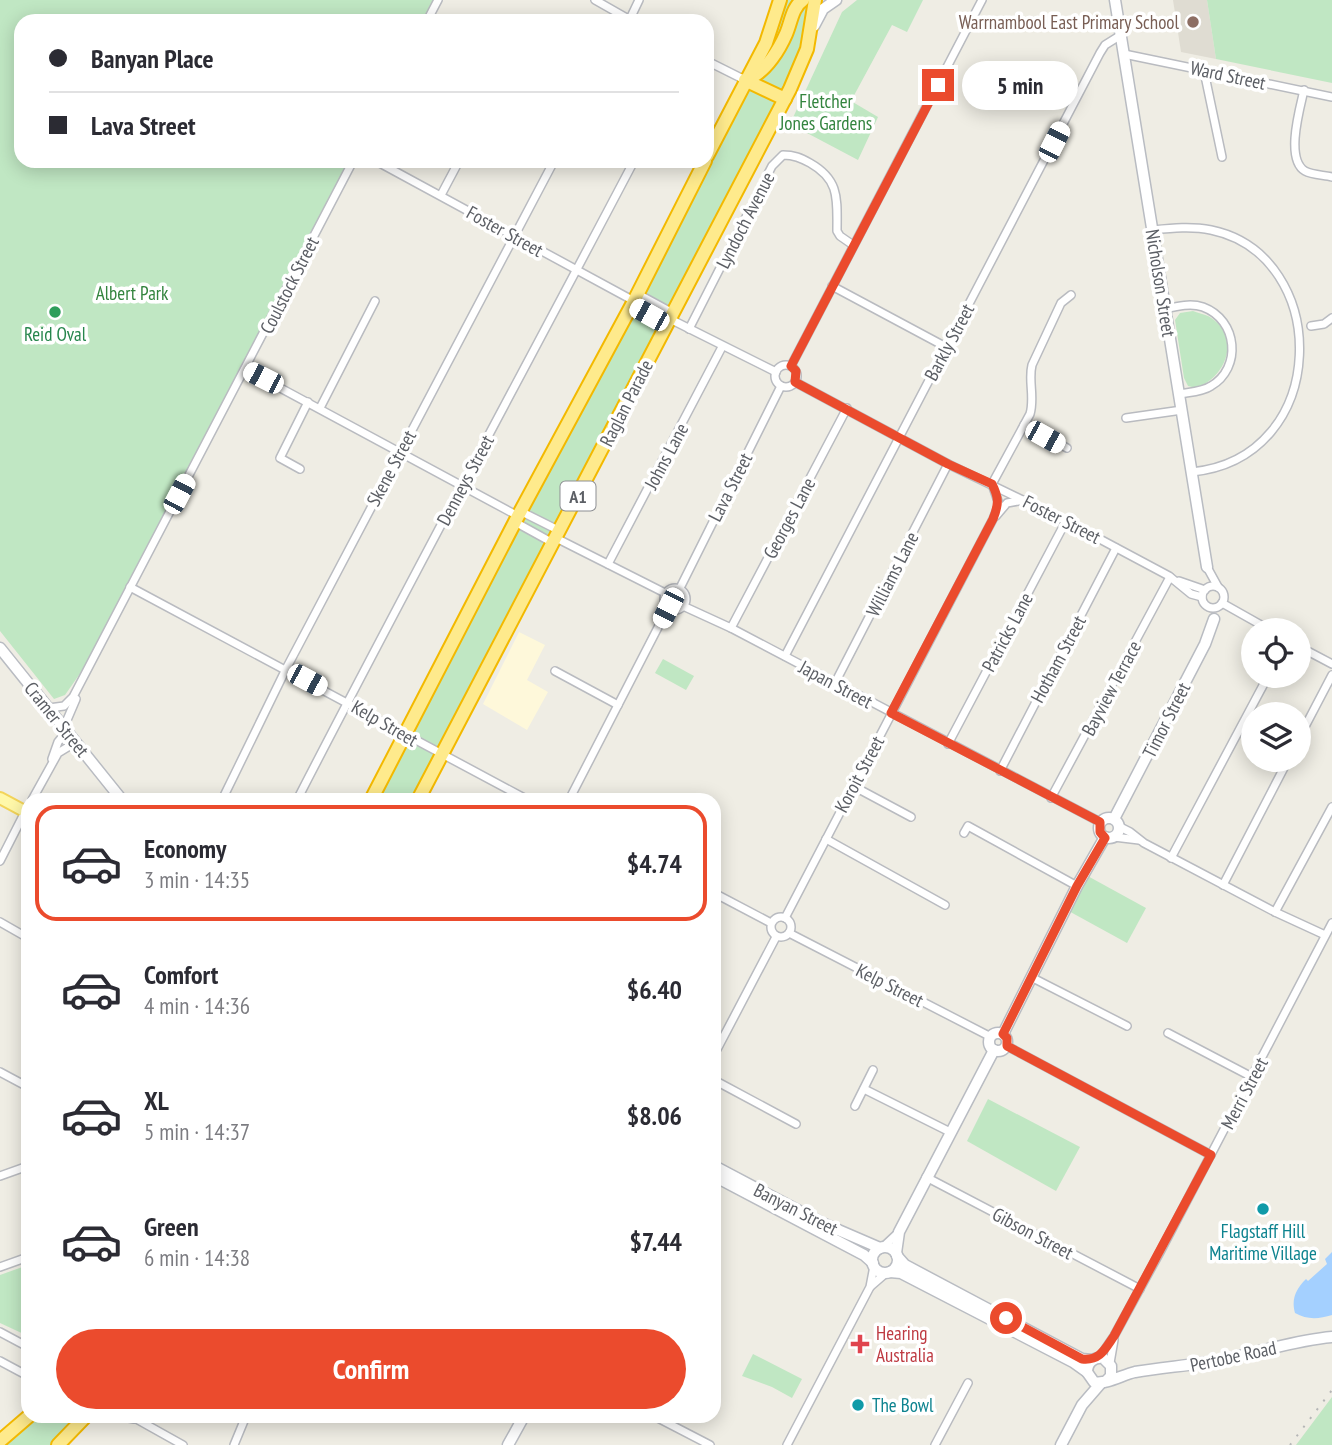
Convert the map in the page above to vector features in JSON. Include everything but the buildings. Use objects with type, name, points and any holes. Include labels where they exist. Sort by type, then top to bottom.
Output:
[{"type":"highway","points":[[714,142],[766,43],[780,0]]},
{"type":"highway","points":[[745,80],[761,70],[776,52],[796,6],[803,0]]},
{"type":"highway","name":"Raglan Parade","points":[[422,793],[785,99],[802,63],[816,0]]},
{"type":"highway","points":[[745,80],[785,99]]},
{"type":"highway","name":"A1","points":[[374,793],[701,168]]},
{"type":"highway","points":[[0,1441],[21,1423]]},
{"type":"highway","points":[[58,1445],[79,1423]]},
{"type":"main road","points":[[0,798],[21,807]]},
{"type":"street","points":[[595,0],[618,14]]},
{"type":"street","points":[[791,366],[982,0]]},
{"type":"street","name":"Nicholson Street","points":[[1115,0],[1207,567],[1204,592]]},
{"type":"street","points":[[811,32],[817,17],[833,1]]},
{"type":"street","name":"Barkly Street","points":[[785,656],[1100,53],[1105,45],[1121,35]]},
{"type":"street","name":"Ward Street","points":[[1124,54],[1332,97]]},
{"type":"street","points":[[714,64],[745,80]]},
{"type":"street","points":[[1204,71],[1223,157]]},
{"type":"street","points":[[1304,90],[1294,134],[1299,164],[1302,170],[1332,177]]},
{"type":"street","name":"Lyndoch Avenue","points":[[689,329],[772,166],[783,155],[798,157],[825,172],[835,191],[836,231],[853,245]]},
{"type":"street","name":"Coulstock Street","points":[[49,708],[67,704],[88,669],[350,168]]},
{"type":"street","name":"Foster Street","points":[[389,168],[634,300]]},
{"type":"street","points":[[441,195],[455,168]]},
{"type":"street","name":"Skene Street","points":[[224,793],[286,669],[516,238],[551,168]]},
{"type":"street","name":"Denneys Street","points":[[301,793],[403,593],[462,488],[630,168]]},
{"type":"street","points":[[1153,230],[1196,228],[1225,233],[1261,251],[1287,275]]},
{"type":"street","points":[[832,286],[946,347]]},
{"type":"street","points":[[992,484],[1034,402],[1030,371],[1032,365],[1060,303],[1071,295]]},
{"type":"street","points":[[634,300],[776,372]]},
{"type":"street","points":[[634,300],[670,319]]},
{"type":"street","points":[[320,408],[375,301]]},
{"type":"street","points":[[1166,309],[1190,305],[1207,309],[1223,321],[1232,341],[1230,365],[1220,380],[1207,389],[1179,394]]},
{"type":"street","points":[[1308,315],[1312,336]]},
{"type":"street","points":[[1311,326],[1324,324],[1332,318]]},
{"type":"street","name":"Johns Lane","points":[[608,564],[722,346]]},
{"type":"street","points":[[784,365],[791,366],[796,371],[795,382],[789,386],[781,386],[776,380],[776,372],[784,365]]},
{"type":"street","points":[[245,369],[462,488],[665,593]]},
{"type":"street","name":"Foster Street","points":[[795,382],[948,464],[1066,521],[1174,579],[1191,594],[1204,592],[1204,603],[1210,607]]},
{"type":"street","name":"Lava Street","points":[[680,588],[781,386]]},
{"type":"street","points":[[300,469],[280,458],[308,402]]},
{"type":"street","name":"Georges Lane","points":[[732,628],[847,408]]},
{"type":"street","points":[[1126,418],[1182,410]]},
{"type":"street","points":[[1024,425],[1066,448]]},
{"type":"street","points":[[1192,472],[1238,463],[1261,451],[1279,435]]},
{"type":"street","name":"Williams Lane","points":[[835,683],[948,464]]},
{"type":"street","name":"Koroit Street","points":[[785,918],[993,519],[999,504],[992,484]]},
{"type":"street","name":"Koroit Street","points":[[993,519],[1007,503],[1025,500]]},
{"type":"street","points":[[517,517],[557,537]]},
{"type":"street","name":"Patricks Lane","points":[[947,744],[1066,521]]},
{"type":"street","name":"Hotham Street","points":[[1000,771],[1116,548]]},
{"type":"street","name":"Nicholson Street","points":[[1207,567],[1218,587],[1222,602]]},
{"type":"street","name":"Bayview Terrace","points":[[1051,798],[1174,579]]},
{"type":"street","name":"Kelp Street","points":[[130,587],[348,701],[515,793]]},
{"type":"street","points":[[672,587],[680,588],[686,598],[683,606],[677,610],[668,608],[664,600],[665,593],[672,587]]},
{"type":"street","points":[[1204,592],[1218,587]]},
{"type":"street","points":[[1214,620],[1210,607],[1222,602],[1249,618]]},
{"type":"street","name":"Timor Street","points":[[1003,1034],[1077,886],[1113,830],[1205,644],[1222,602]]},
{"type":"street","name":"Japan Street","points":[[683,606],[732,628],[947,744],[1100,822]]},
{"type":"street","points":[[573,793],[668,608]]},
{"type":"street","name":"Cramer Street","points":[[0,648],[116,793]]},
{"type":"street","points":[[1311,653],[1332,664]]},
{"type":"street","name":"Coulstock Street","points":[[46,772],[88,669]]},
{"type":"street","points":[[555,671],[618,705]]},
{"type":"street","points":[[1311,715],[1332,675]]},
{"type":"street","points":[[1171,858],[1262,688]]},
{"type":"street","points":[[36,793],[61,750],[76,743]]},
{"type":"street","points":[[1223,885],[1282,772]]},
{"type":"street","points":[[853,786],[911,817]]},
{"type":"street","points":[[1275,912],[1332,807]]},
{"type":"street","points":[[1113,830],[1105,818],[1100,822],[1100,832],[1130,832],[1140,841],[1171,858],[1325,936]]},
{"type":"street","points":[[0,862],[21,822]]},
{"type":"street","points":[[964,833],[968,826],[1077,886]]},
{"type":"street","points":[[825,839],[945,905]]},
{"type":"street","points":[[721,896],[771,923]]},
{"type":"street","points":[[771,923],[777,918],[785,918],[791,926],[789,933],[776,937]]},
{"type":"street","points":[[0,922],[21,934]]},
{"type":"street","points":[[771,923],[771,931],[776,937]]},
{"type":"street","name":"Merri Street","points":[[1096,1359],[1114,1336],[1140,1289],[1332,923]]},
{"type":"street","name":"Kelp Street","points":[[789,933],[990,1037]]},
{"type":"street","points":[[721,1042],[776,937]]},
{"type":"street","points":[[1031,977],[1127,1026]]},
{"type":"street","points":[[995,1033],[1003,1034],[1007,1038],[1007,1046],[1003,1050],[994,1050],[989,1043],[990,1037],[995,1033]]},
{"type":"street","points":[[1168,1033],[1252,1077]]},
{"type":"street","points":[[1007,1046],[1211,1155]]},
{"type":"street","points":[[788,1445],[870,1287],[874,1255],[899,1232],[994,1050]]},
{"type":"street","points":[[855,1107],[873,1069]]},
{"type":"street","points":[[0,1072],[21,1083]]},
{"type":"street","points":[[721,1084],[796,1124]]},
{"type":"street","points":[[864,1088],[950,1132]]},
{"type":"street","points":[[0,1176],[21,1168]]},
{"type":"street","name":"Banyan Street","points":[[721,1170],[822,1223],[882,1248]]},
{"type":"street","name":"Gibson Street","points":[[926,1177],[1140,1289]]},
{"type":"street","name":"Banyan Street","points":[[721,1181],[864,1255],[874,1264]]},
{"type":"street","points":[[870,1287],[897,1265],[899,1232]]},
{"type":"street","points":[[882,1248],[890,1248],[905,1265],[959,1299],[1080,1366],[1094,1382],[1103,1382]]},
{"type":"street","points":[[0,1267],[21,1259]]},
{"type":"street","points":[[874,1264],[879,1271],[901,1273],[1082,1359],[1096,1359],[1110,1364],[1111,1376],[1082,1405],[1060,1445]]},
{"type":"street","points":[[0,1332],[21,1343]]},
{"type":"street","name":"Merri Street","points":[[1110,1364],[1114,1336]]},
{"type":"street","name":"Pertobe Road","points":[[1103,1382],[1133,1373],[1215,1362],[1305,1341],[1332,1338]]},
{"type":"street","points":[[1082,1405],[1088,1365],[1096,1359]]},
{"type":"street","points":[[0,1362],[21,1372]]},
{"type":"street","name":"Pertobe Road","points":[[1110,1364],[1133,1373]]},
{"type":"street","points":[[935,1445],[968,1383]]},
{"type":"street","points":[[144,1423],[183,1445]]},
{"type":"street","points":[[233,1443],[243,1423]]},
{"type":"street","points":[[508,1445],[520,1423]]},
{"type":"street","points":[[668,1423],[710,1445]]},
{"type":"shaded area","name":"Warrnambool East Primary School","points":[[1173,0],[1207,0],[1216,59],[1181,52]]},
{"type":"shaded area","points":[[519,632],[545,645],[527,680],[548,692],[527,730],[483,704]]},
{"type":"green space","name":"Albert Park","points":[[0,0],[434,0],[427,14],[14,14],[14,168],[346,168],[86,665],[65,695],[54,699],[0,631]]},
{"type":"green space","points":[[780,0],[815,0],[807,49],[422,793],[375,793],[701,168],[714,168],[714,142]]},
{"type":"green space","name":"Fletcher Jones Gardens","points":[[857,0],[923,0],[907,32],[892,25],[851,101],[878,117],[858,160],[790,124],[842,12]]},
{"type":"green space","points":[[1207,0],[1332,0],[1332,83],[1216,59]]},
{"type":"green space","points":[[1193,311],[1208,316],[1218,324],[1225,333],[1227,344],[1223,365],[1207,382],[1196,388],[1188,386],[1184,378],[1175,320],[1180,313]]},
{"type":"green space","points":[[663,659],[694,676],[686,690],[655,673]]},
{"type":"green space","points":[[1084,874],[1146,908],[1127,943],[1065,909]]},
{"type":"green space","points":[[988,1099],[1080,1147],[1056,1191],[967,1141]]},
{"type":"green space","points":[[21,1268],[21,1333],[0,1323],[0,1275]]},
{"type":"green space","points":[[753,1354],[802,1379],[792,1398],[742,1376]]},
{"type":"green space","points":[[1332,1397],[1332,1445],[1296,1445]]},
{"type":"green space","points":[[22,1423],[79,1423],[58,1445],[0,1445]]},
{"type":"water","points":[[1332,1252],[1332,1315],[1313,1318],[1295,1313],[1294,1299],[1297,1290],[1306,1279],[1308,1281],[1327,1264],[1325,1259]]},
{"type":"railway","points":[[1290,1445],[1332,1390]]},
{"type":"place","name":"Warrnambool East Primary School","points":[[1193,22]]},
{"type":"place","name":"Reid Oval","points":[[55,312]]},
{"type":"place","name":"Flagstaff Hill Maritime Village","points":[[1263,1209]]},
{"type":"place","name":"Hearing Australia","points":[[860,1344]]},
{"type":"place","name":"The Bowl","points":[[858,1405]]},
{"type":"route","points":[[938,85],[791,366],[797,375],[795,382],[948,464],[992,484],[997,493],[999,504],[993,519],[891,713],[1100,822],[1100,832],[1105,838],[1077,886],[1003,1034],[1007,1038],[1007,1046],[1211,1155],[1114,1336],[1099,1358],[1082,1359],[1006,1318]]}]
